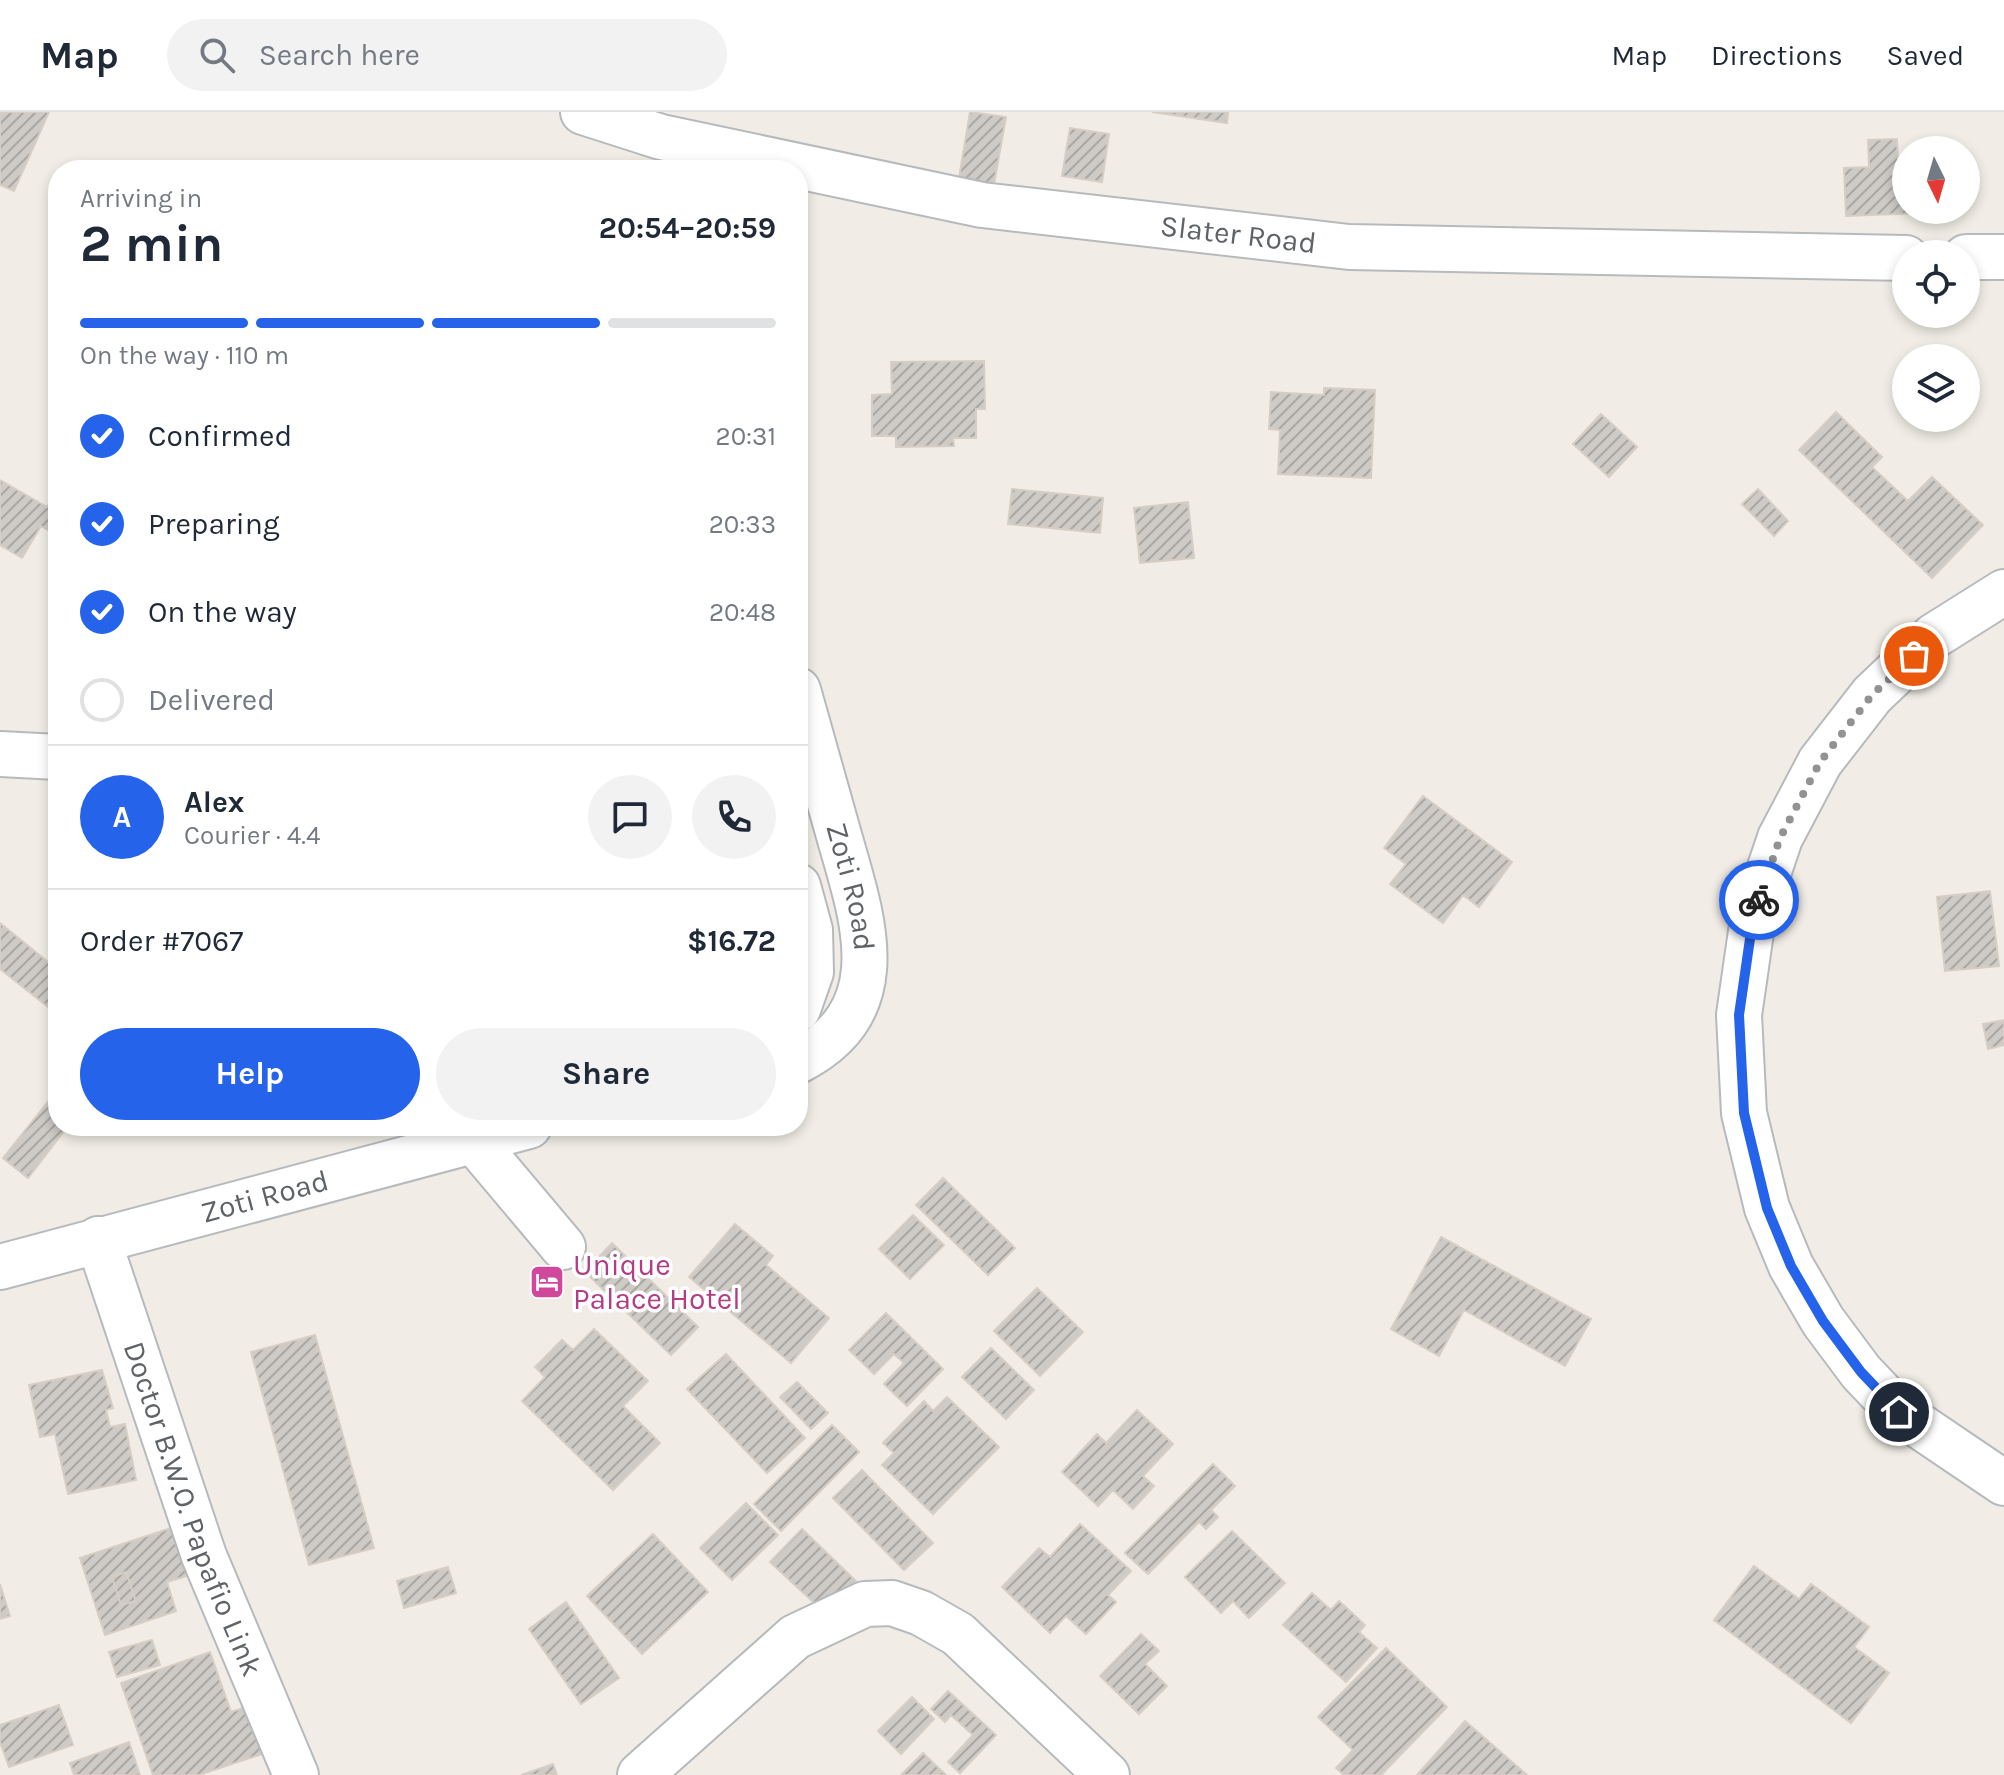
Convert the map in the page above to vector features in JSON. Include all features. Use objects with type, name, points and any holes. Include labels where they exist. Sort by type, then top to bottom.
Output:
[{"type":"street","name":"Slater Road","points":[[583,112],[662,154],[700,160]]},
{"type":"street","name":"Slater Road","points":[[808,177],[982,205],[1349,247],[1892,258]]},
{"type":"street","points":[[1980,257],[2004,257]]},
{"type":"street","points":[[2004,592],[1934,636],[1872,695],[1820,762],[1780,838],[1753,918],[1739,1015],[1744,1113],[1767,1208],[1791,1266],[1823,1321],[1861,1372],[1899,1412],[2004,1483]]},
{"type":"street","name":"Zoti Road","points":[[808,725],[864,924],[866,967],[854,1008],[822,1049],[808,1056]]},
{"type":"street","points":[[2,752],[48,756]]},
{"type":"street","name":"Zoti Road","points":[[808,923],[811,972],[808,981]]},
{"type":"street","name":"Zoti Road","points":[[0,1267],[489,1136]]},
{"type":"street","points":[[473,1140],[563,1247]]},
{"type":"street","name":"Doctor B.W.O. Papafio Link","points":[[98,1239],[204,1556],[296,1775]]},
{"type":"street","points":[[640,1775],[795,1637],[865,1604],[892,1603],[921,1613],[958,1634],[1107,1775]]},
{"type":"building","points":[[0,112],[49,112],[14,191],[0,185]]},
{"type":"building","points":[[970,112],[1006,117],[994,184],[959,178]]},
{"type":"building","points":[[1152,112],[1228,112],[1227,123]]},
{"type":"building","points":[[1070,128],[1109,134],[1102,182],[1062,176]]},
{"type":"building","points":[[1892,139],[1892,214],[1846,216],[1844,168],[1869,167],[1868,140]]},
{"type":"building","points":[[984,361],[985,409],[976,409],[976,438],[953,438],[954,446],[896,447],[896,436],[872,436],[872,395],[892,394],[891,362]]},
{"type":"building","points":[[1324,388],[1375,390],[1371,478],[1278,474],[1280,430],[1269,429],[1271,392],[1324,395]]},
{"type":"building","points":[[1836,412],[1882,457],[1872,467],[1908,501],[1932,477],[1983,525],[1932,578],[1799,450]]},
{"type":"building","points":[[1601,414],[1637,447],[1609,477],[1573,444]]},
{"type":"building","points":[[0,480],[48,505],[48,530],[41,526],[22,558],[0,545]]},
{"type":"building","points":[[1012,489],[1103,498],[1100,533],[1008,524]]},
{"type":"building","points":[[1758,489],[1788,521],[1774,536],[1742,504]]},
{"type":"building","points":[[1188,502],[1194,558],[1140,563],[1134,508]]},
{"type":"building","points":[[1423,796],[1512,862],[1479,907],[1463,895],[1443,923],[1390,884],[1406,864],[1384,848]]},
{"type":"building","points":[[1990,891],[1999,966],[1945,971],[1937,897]]},
{"type":"building","points":[[0,923],[48,962],[48,1007],[0,969]]},
{"type":"building","points":[[2004,1020],[2004,1045],[1988,1049],[1983,1024]]},
{"type":"building","points":[[48,1102],[48,1136],[60,1136],[28,1178],[3,1158]]},
{"type":"building","points":[[943,1178],[1015,1248],[988,1275],[916,1205]]},
{"type":"building","points":[[913,1215],[944,1245],[910,1279],[879,1249]]},
{"type":"building","points":[[735,1224],[773,1256],[766,1265],[829,1318],[791,1363],[689,1277]]},
{"type":"building","points":[[1441,1237],[1591,1319],[1565,1366],[1464,1310],[1439,1356],[1391,1329]]},
{"type":"building","points":[[612,1243],[698,1327],[671,1355],[585,1272]]},
{"type":"building","points":[[1037,1288],[1083,1332],[1040,1376],[994,1331]]},
{"type":"building","points":[[886,1313],[943,1369],[907,1406],[884,1384],[904,1363],[894,1354],[874,1374],[849,1350]]},
{"type":"building","points":[[594,1329],[648,1381],[623,1406],[660,1443],[613,1490],[522,1401],[545,1377],[535,1367],[562,1340],[573,1350]]},
{"type":"building","points":[[315,1335],[374,1548],[309,1565],[251,1352]]},
{"type":"building","points":[[991,1348],[1034,1390],[1006,1419],[962,1377]]},
{"type":"building","points":[[726,1354],[805,1438],[767,1473],[687,1389]]},
{"type":"building","points":[[102,1370],[113,1408],[106,1410],[110,1427],[125,1424],[136,1480],[68,1494],[55,1434],[40,1437],[29,1385]]},
{"type":"building","points":[[797,1382],[828,1413],[811,1429],[780,1397]]},
{"type":"building","points":[[947,1397],[999,1447],[933,1514],[882,1465],[894,1453],[883,1443],[924,1401],[933,1411]]},
{"type":"building","points":[[1137,1410],[1173,1444],[1143,1476],[1154,1486],[1133,1509],[1113,1490],[1098,1506],[1062,1472],[1097,1434],[1106,1443]]},
{"type":"building","points":[[832,1425],[859,1452],[781,1531],[754,1504]]},
{"type":"building","points":[[1213,1464],[1235,1486],[1211,1510],[1218,1517],[1206,1529],[1199,1522],[1148,1574],[1125,1553]]},
{"type":"building","points":[[862,1470],[933,1543],[904,1570],[833,1498]]},
{"type":"building","points":[[746,1503],[778,1535],[732,1580],[700,1548]]},
{"type":"building","points":[[1080,1524],[1131,1571],[1108,1595],[1116,1602],[1086,1634],[1066,1616],[1050,1633],[1002,1587],[1039,1548],[1050,1557]]},
{"type":"building","points":[[177,1526],[193,1574],[167,1582],[176,1611],[105,1635],[80,1558]],"holes":[[[126,1572],[136,1601],[121,1605],[112,1577]]]},
{"type":"building","points":[[802,1529],[856,1581],[825,1613],[770,1562]]},
{"type":"building","points":[[1232,1531],[1285,1583],[1249,1618],[1233,1601],[1221,1613],[1185,1577]]},
{"type":"building","points":[[653,1534],[708,1592],[642,1654],[587,1596]]},
{"type":"building","points":[[1754,1566],[1799,1599],[1811,1584],[1869,1627],[1854,1647],[1889,1673],[1851,1723],[1714,1620]]},
{"type":"building","points":[[448,1567],[456,1593],[404,1608],[397,1581]]},
{"type":"building","points":[[126,1572],[136,1601],[121,1605],[112,1577]]},
{"type":"building","points":[[0,1584],[10,1616],[0,1619]]},
{"type":"building","points":[[1312,1593],[1331,1610],[1339,1601],[1365,1625],[1359,1632],[1377,1648],[1346,1682],[1283,1625]]},
{"type":"building","points":[[566,1602],[619,1678],[581,1704],[529,1629]]},
{"type":"building","points":[[1141,1634],[1159,1651],[1145,1664],[1167,1686],[1139,1714],[1100,1676]]},
{"type":"building","points":[[152,1640],[160,1665],[117,1677],[109,1652]]},
{"type":"building","points":[[1386,1648],[1447,1707],[1381,1775],[1344,1775],[1336,1768],[1353,1750],[1318,1717]]},
{"type":"building","points":[[210,1652],[231,1712],[249,1706],[265,1753],[199,1775],[153,1775],[121,1683]]},
{"type":"building","points":[[948,1691],[996,1735],[960,1773],[948,1762],[973,1735],[951,1715],[945,1722],[931,1709]]},
{"type":"building","points":[[912,1697],[934,1719],[901,1754],[878,1731]]},
{"type":"building","points":[[59,1705],[73,1745],[9,1767],[0,1742],[0,1725]]},
{"type":"building","points":[[1465,1721],[1527,1775],[1417,1775]]},
{"type":"building","points":[[129,1742],[140,1775],[74,1775],[70,1763]]},
{"type":"building","points":[[923,1753],[946,1775],[901,1775]]},
{"type":"building","points":[[553,1764],[557,1775],[521,1775]]},
{"type":"way so far","points":[[1759,900],[1780,838],[1820,762],[1872,695],[1914,656]]},
{"type":"place","name":"Unique Palace Hotel","points":[[547,1282]]},
{"type":"route","points":[[1759,900],[1753,918],[1739,1015],[1744,1113],[1767,1208],[1791,1266],[1823,1321],[1861,1372],[1899,1412]]}]
